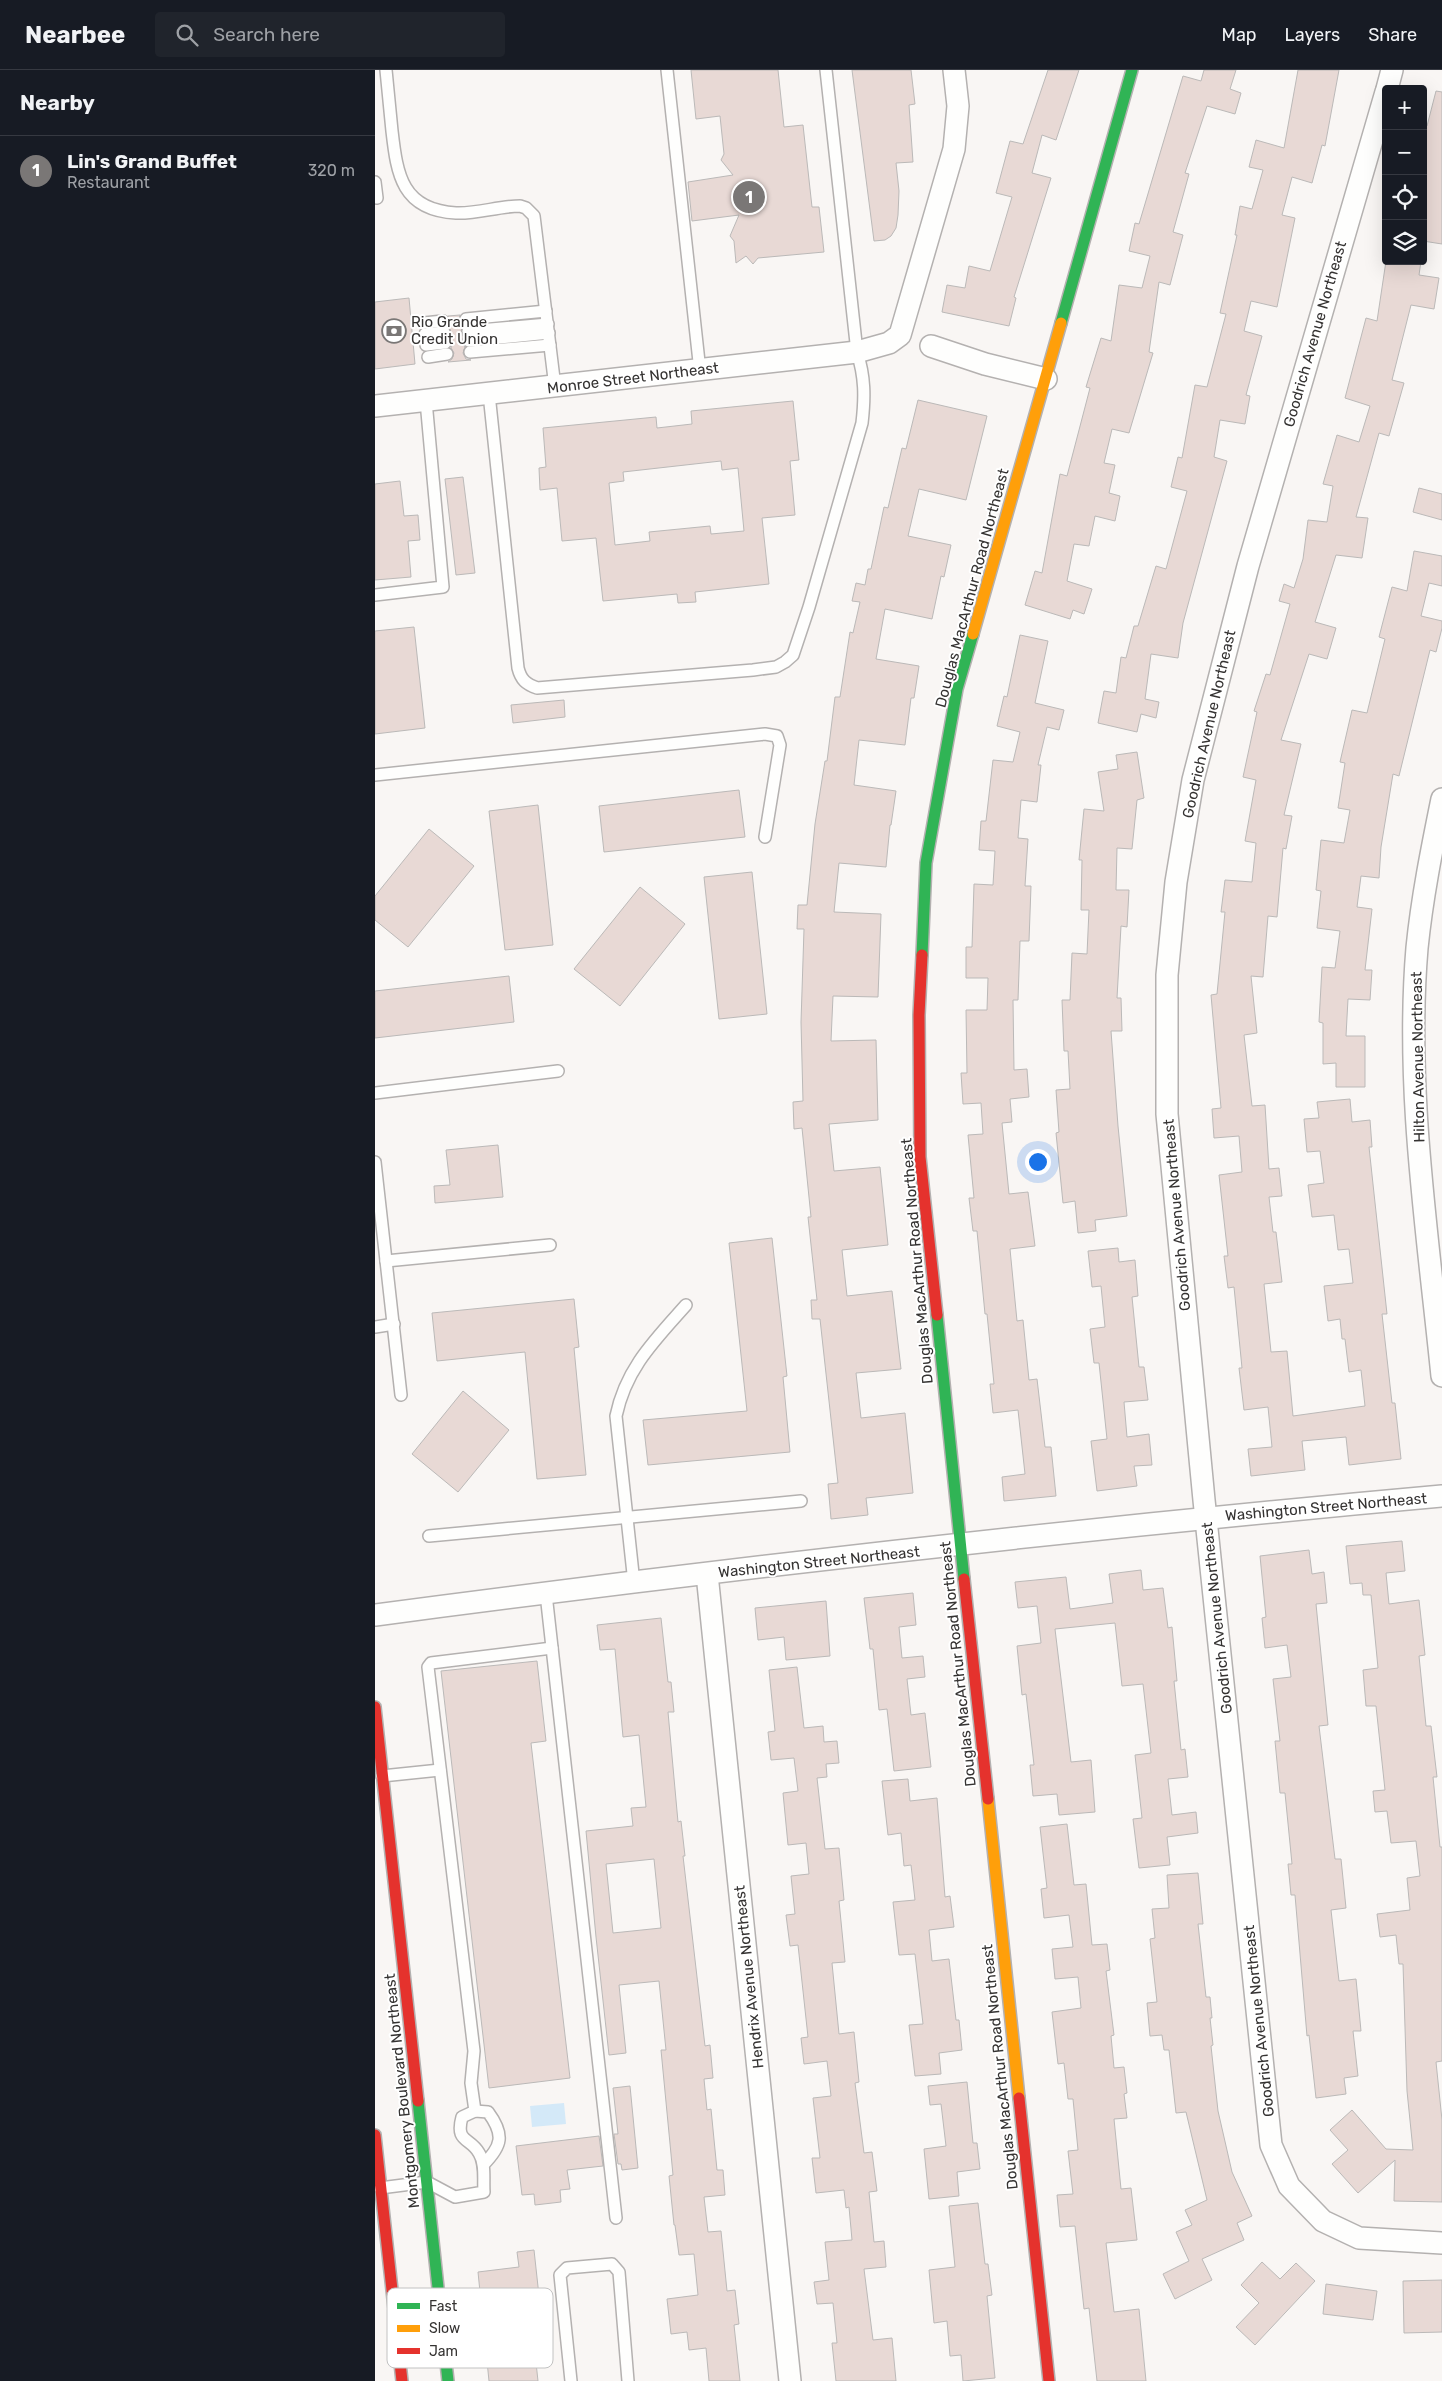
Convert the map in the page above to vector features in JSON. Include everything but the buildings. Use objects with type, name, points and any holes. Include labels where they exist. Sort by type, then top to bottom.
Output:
[{"type":"street","name":"Monroe Street Northeast","points":[[375,406],[857,352],[899,339],[954,149],[958,106],[954,70]]},
{"type":"street","name":"Douglas MacArthur Road Northeast","points":[[1049,2381],[920,1157],[919,1015],[926,863],[957,690],[1132,70]]},
{"type":"street","name":"Goodrich Avenue Northeast","points":[[1388,85],[1392,70]]},
{"type":"street","name":"Goodrich Avenue Northeast","points":[[1382,104],[1248,566],[1193,780],[1176,882],[1167,975],[1167,1114],[1206,1518],[1271,2144],[1289,2186],[1323,2221],[1359,2238],[1442,2244]]},
{"type":"street","points":[[931,346],[985,364],[1046,378]]},
{"type":"street","name":"Hilton Avenue Northeast","points":[[1442,799],[1428,868],[1417,948],[1415,1032],[1417,1115],[1442,1376]]},
{"type":"street","name":"Washington Street Northeast","points":[[375,1615],[707,1574],[1206,1518],[1442,1496]]},
{"type":"street","name":"Hendrix Avenue Northeast","points":[[707,1574],[790,2381]]},
{"type":"street","name":"Montgomery Boulevard Northeast","points":[[375,1707],[438,2288]]},
{"type":"street","name":"Montgomery Boulevard Northeast","points":[[375,2135],[378,2188],[390,2288]]},
{"type":"street","name":"Montgomery Boulevard Northeast","points":[[400,2368],[402,2381]]},
{"type":"street","name":"Montgomery Boulevard Northeast","points":[[447,2368],[448,2381]]},
{"type":"lane","points":[[667,70],[700,371]]},
{"type":"lane","points":[[489,394],[518,668],[521,678],[527,684],[537,688],[753,670],[775,667],[793,655],[809,607],[862,423],[865,386],[864,373],[857,352],[826,70]]},
{"type":"lane","points":[[382,73],[399,176],[408,191],[422,204],[438,211],[458,213],[520,206],[531,211],[536,222],[555,387]]},
{"type":"lane","points":[[375,182],[377,198]]},
{"type":"lane","points":[[468,336],[546,311]]},
{"type":"lane","points":[[468,336],[548,329]]},
{"type":"lane","points":[[468,336],[550,345]]},
{"type":"lane","points":[[426,340],[445,338],[426,340]]},
{"type":"lane","points":[[375,595],[443,587],[426,401]]},
{"type":"lane","points":[[375,775],[765,734],[777,736],[780,745],[765,837]]},
{"type":"lane","points":[[375,1093],[558,1071]]},
{"type":"lane","points":[[375,1162],[401,1395]]},
{"type":"lane","points":[[387,1261],[550,1245]]},
{"type":"lane","points":[[634,1583],[616,1416],[619,1400],[637,1361],[686,1305]]},
{"type":"lane","points":[[375,1326],[394,1324]]},
{"type":"lane","points":[[429,1536],[801,1501]]},
{"type":"lane","points":[[546,1594],[616,2218]]},
{"type":"lane","points":[[475,2111],[471,2083],[474,2051],[429,1665],[552,1648]]},
{"type":"lane","points":[[383,1776],[440,1770]]},
{"type":"lane","points":[[378,2188],[427,2182],[455,2197],[484,2192],[483,2166],[479,2151],[465,2141],[459,2128],[462,2117],[475,2111],[488,2112],[497,2124],[501,2140],[496,2152],[483,2166]]},
{"type":"lane","points":[[571,2381],[560,2275],[567,2268],[611,2264],[619,2272],[628,2381]]},
{"type":"water","points":[[564,2103],[566,2124],[532,2127],[530,2106]]},
{"type":"traffic: fast","points":[[1061,323],[1132,70]]},
{"type":"traffic: fast","points":[[922,955],[926,863],[957,689],[973,634]]},
{"type":"traffic: fast","points":[[937,1315],[964,1579]]},
{"type":"traffic: fast","points":[[418,2101],[438,2288]]},
{"type":"traffic: fast","points":[[447,2368],[448,2381]]},
{"type":"traffic: slow","points":[[973,634],[1061,323]]},
{"type":"traffic: slow","points":[[988,1799],[1019,2098]]},
{"type":"traffic: jam","points":[[922,955],[919,1015],[920,1157],[937,1315]]},
{"type":"traffic: jam","points":[[964,1579],[988,1799]]},
{"type":"traffic: jam","points":[[375,1707],[418,2101]]},
{"type":"traffic: jam","points":[[1019,2098],[1049,2381]]},
{"type":"traffic: jam","points":[[375,2135],[392,2288]]},
{"type":"traffic: jam","points":[[401,2368],[402,2381]]},
{"type":"place","name":"Lin's Grand Buffet","points":[[749,197]]},
{"type":"place","name":"Rio Grande Credit Union","points":[[394,331]]}]
